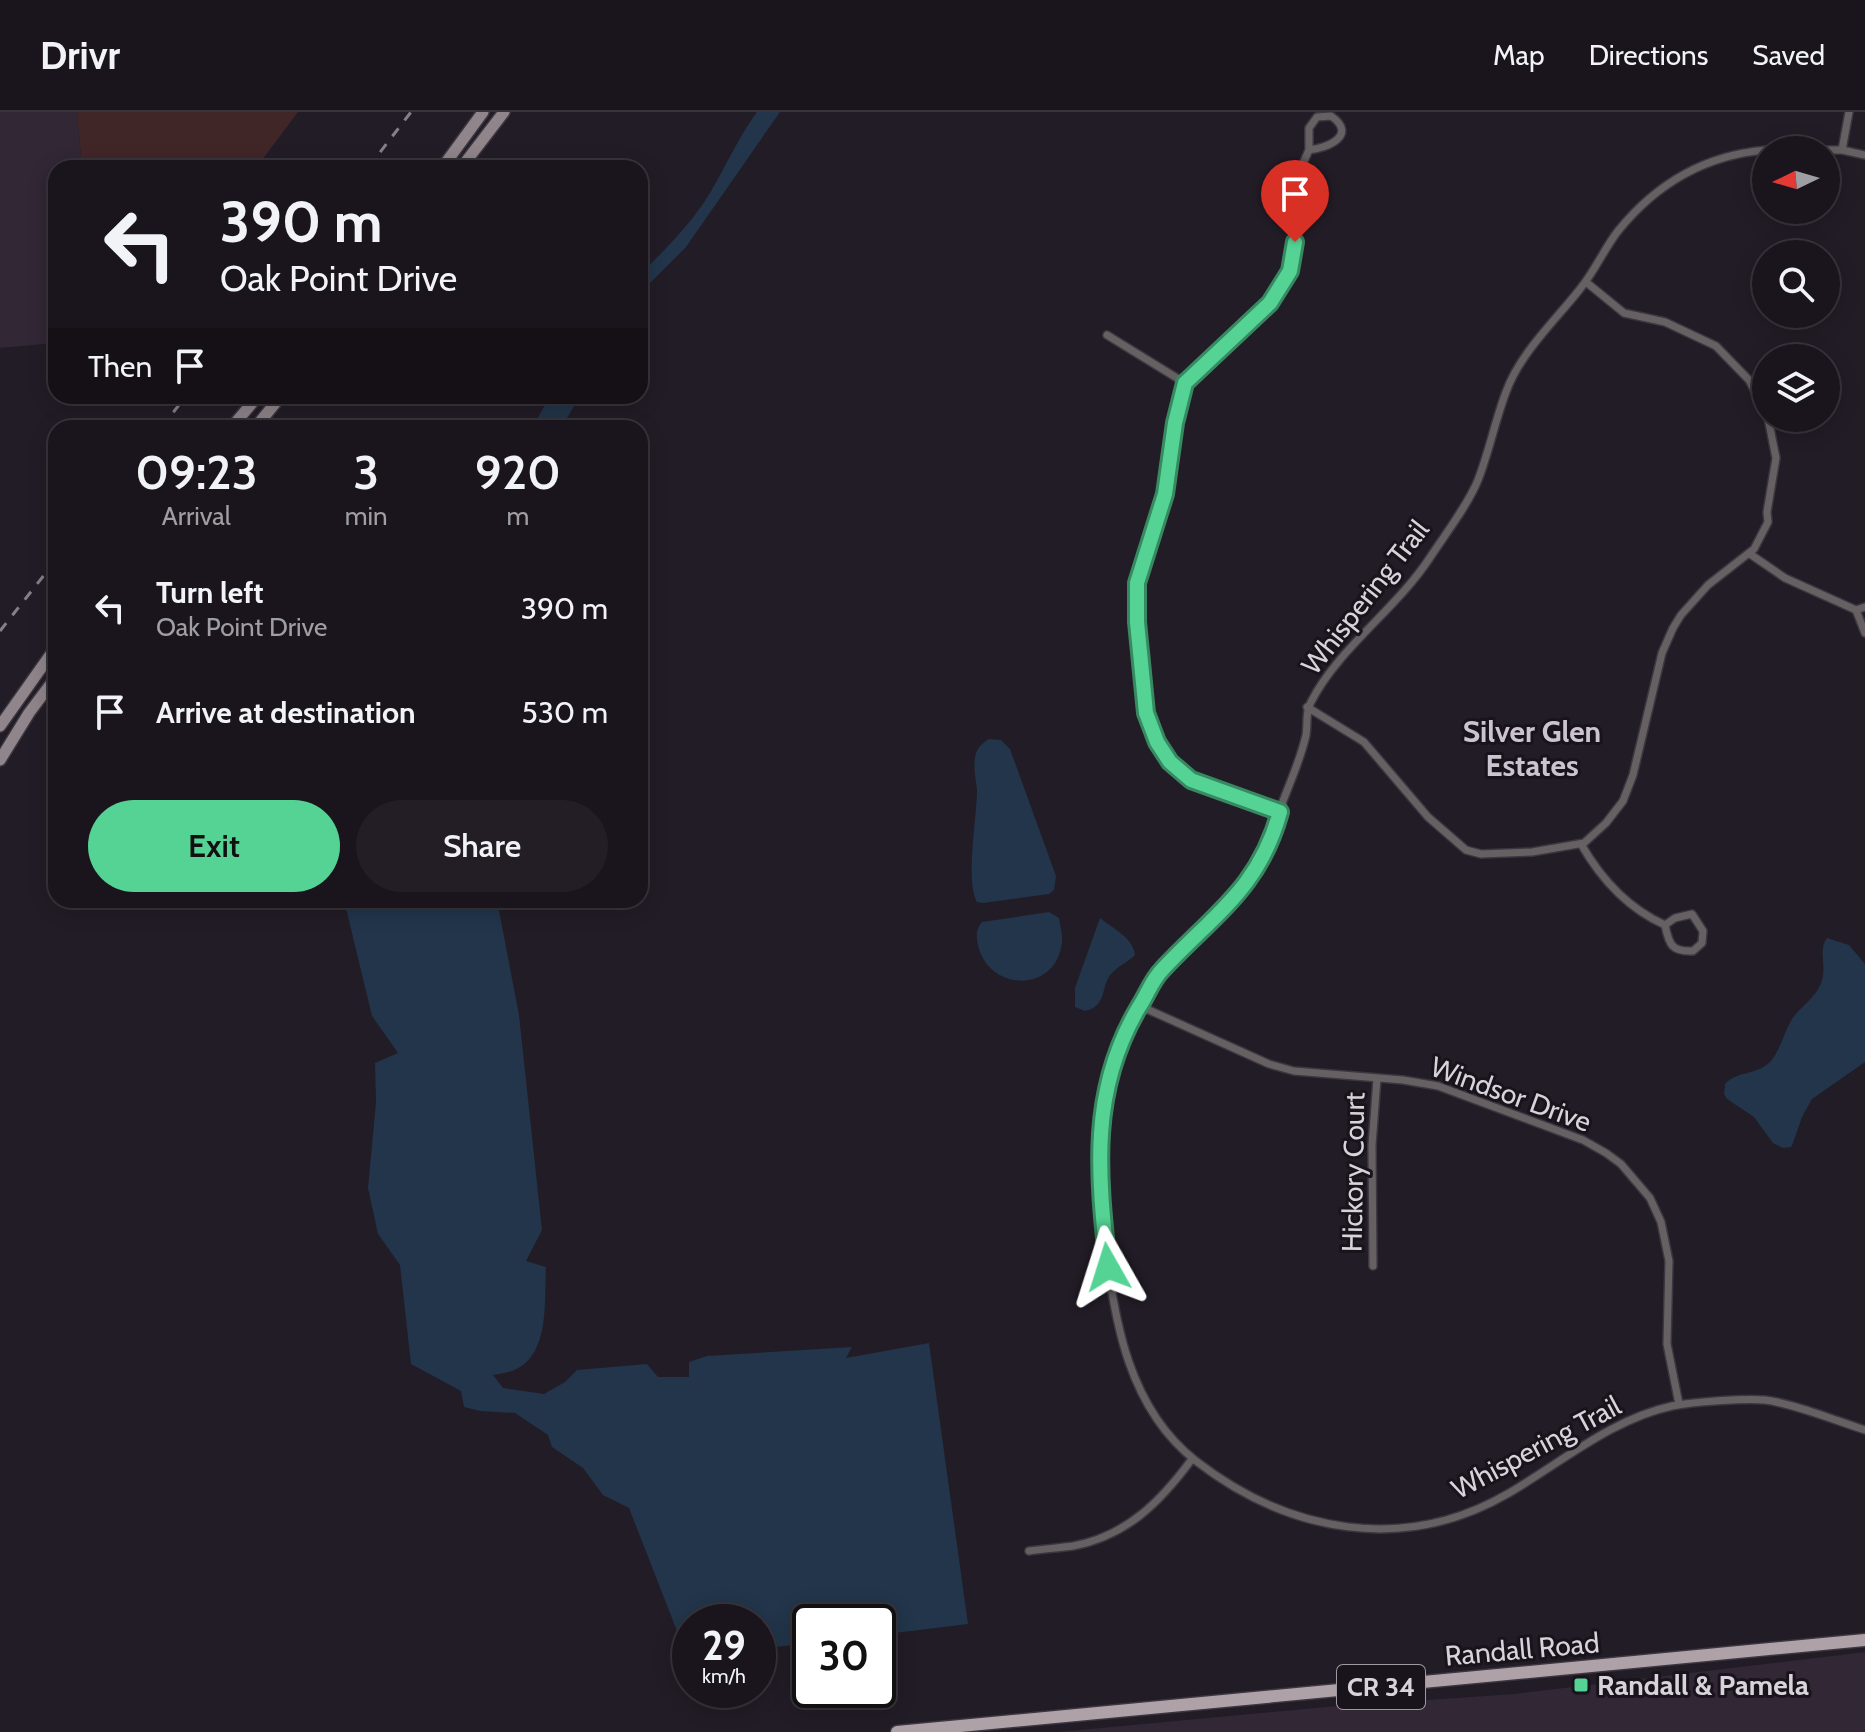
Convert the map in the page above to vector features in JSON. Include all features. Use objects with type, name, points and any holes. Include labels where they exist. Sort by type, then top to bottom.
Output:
[{"type":"main road","points":[[448,160],[483,112]]},
{"type":"main road","points":[[467,160],[504,112]]},
{"type":"main road","points":[[238,420],[251,404]]},
{"type":"main road","points":[[262,420],[274,404]]},
{"type":"main road","points":[[0,726],[48,658]]},
{"type":"main road","points":[[0,760],[48,688]]},
{"type":"main road","name":"Randall Road","points":[[897,1732],[1865,1640]]},
{"type":"street","points":[[1849,112],[1842,150],[1865,155]]},
{"type":"street","points":[[1280,812],[1191,780],[1163,752],[1146,713],[1137,622],[1137,583],[1165,494],[1175,423],[1185,383],[1270,303],[1290,271],[1299,223],[1301,168],[1309,150],[1309,128],[1312,121],[1331,116],[1338,121],[1340,138],[1333,144],[1309,150]]},
{"type":"street","name":"Whispering Trail","points":[[1752,151],[1734,153],[1683,175],[1648,198],[1615,235],[1586,282],[1531,348],[1506,390],[1476,486],[1425,566],[1342,660],[1307,707],[1307,731],[1272,842],[1255,872],[1218,916],[1159,974],[1127,1027],[1107,1088],[1100,1130],[1099,1185],[1118,1332],[1135,1381],[1166,1430],[1192,1459],[1251,1498],[1276,1510],[1348,1528],[1407,1528],[1472,1512],[1504,1496],[1610,1430],[1650,1412],[1679,1404],[1767,1400],[1865,1430]]},
{"type":"street","points":[[1586,282],[1624,313],[1665,322],[1716,346],[1752,386]]},
{"type":"street","points":[[1107,335],[1185,383]]},
{"type":"street","points":[[1307,707],[1364,742],[1428,817],[1466,850],[1494,854],[1581,844],[1606,823],[1623,801],[1633,775],[1662,653],[1673,628],[1708,585],[1750,554],[1768,522],[1776,458],[1771,432]]},
{"type":"street","points":[[1750,554],[1785,578],[1861,608],[1865,633]]},
{"type":"street","points":[[1581,844],[1613,890],[1635,909],[1665,925],[1671,946],[1680,952],[1693,951],[1702,943],[1703,931],[1692,914],[1675,918],[1665,925]]},
{"type":"street","name":"Windsor Drive","points":[[1140,1006],[1269,1064],[1294,1071],[1438,1086],[1583,1140],[1606,1153],[1634,1178],[1650,1198],[1666,1241],[1669,1261],[1667,1344],[1679,1404]]},
{"type":"street","name":"Hickory Court","points":[[1373,1266],[1372,1145],[1377,1079]]},
{"type":"street","points":[[1029,1551],[1079,1544],[1121,1529],[1154,1504],[1192,1459]]},
{"type":"shaded area","points":[[0,112],[77,112],[81,160],[48,160],[48,344],[0,348]]},
{"type":"shaded area","points":[[77,112],[298,112],[262,160],[81,160]]},
{"type":"shaded area","points":[[1865,1652],[1865,1732],[1058,1732],[1326,1707],[1514,1694]]},
{"type":"water","points":[[757,112],[780,112],[686,247],[648,285],[648,266],[678,236],[703,204]]},
{"type":"water","points":[[546,404],[575,404],[566,420],[536,420]]},
{"type":"water","points":[[989,739],[1001,740],[1010,749],[1056,876],[1054,890],[1049,894],[977,902],[972,879],[977,790],[974,762],[978,749]]},
{"type":"water","points":[[346,908],[499,908],[519,1015],[542,1230],[526,1261],[546,1267],[545,1311],[539,1341],[525,1364],[493,1375],[503,1388],[544,1394],[565,1382],[577,1370],[647,1364],[658,1377],[689,1377],[689,1362],[707,1356],[852,1347],[846,1358],[929,1343],[968,1624],[896,1633],[896,1604],[792,1604],[792,1645],[776,1647],[776,1604],[672,1604],[672,1618],[629,1508],[603,1495],[583,1468],[552,1447],[548,1435],[515,1413],[464,1407],[461,1391],[411,1364],[400,1265],[378,1234],[368,1188],[376,1102],[375,1063],[398,1053],[372,1016]]},
{"type":"water","points":[[1049,912],[1059,918],[1062,939],[1057,959],[1048,971],[1022,981],[995,972],[984,960],[977,938],[982,922]]},
{"type":"water","points":[[1100,918],[1131,943],[1135,955],[1109,976],[1101,1000],[1085,1011],[1075,1007],[1075,988]]},
{"type":"water","points":[[1827,938],[1849,945],[1865,964],[1865,1062],[1812,1099],[1791,1147],[1783,1148],[1773,1143],[1754,1117],[1727,1099],[1725,1084],[1735,1077],[1764,1067],[1773,1058],[1792,1019],[1821,983],[1823,949]]},
{"type":"railway","points":[[374,160],[411,112]]},
{"type":"railway","points":[[167,420],[180,404]]},
{"type":"railway","points":[[0,631],[48,570]]},
{"type":"place","name":"Randall & Pamela","points":[[1581,1685]]},
{"type":"district","name":"Silver Glen Estates","points":[[1532,749]]},
{"type":"route","points":[[1108,1267],[1098,1159],[1103,1109],[1115,1057],[1127,1027],[1159,974],[1218,916],[1255,872],[1272,842],[1280,812],[1191,780],[1170,762],[1157,742],[1146,713],[1137,622],[1137,583],[1165,494],[1172,462],[1175,423],[1185,383],[1270,303],[1290,271],[1295,242]]}]
